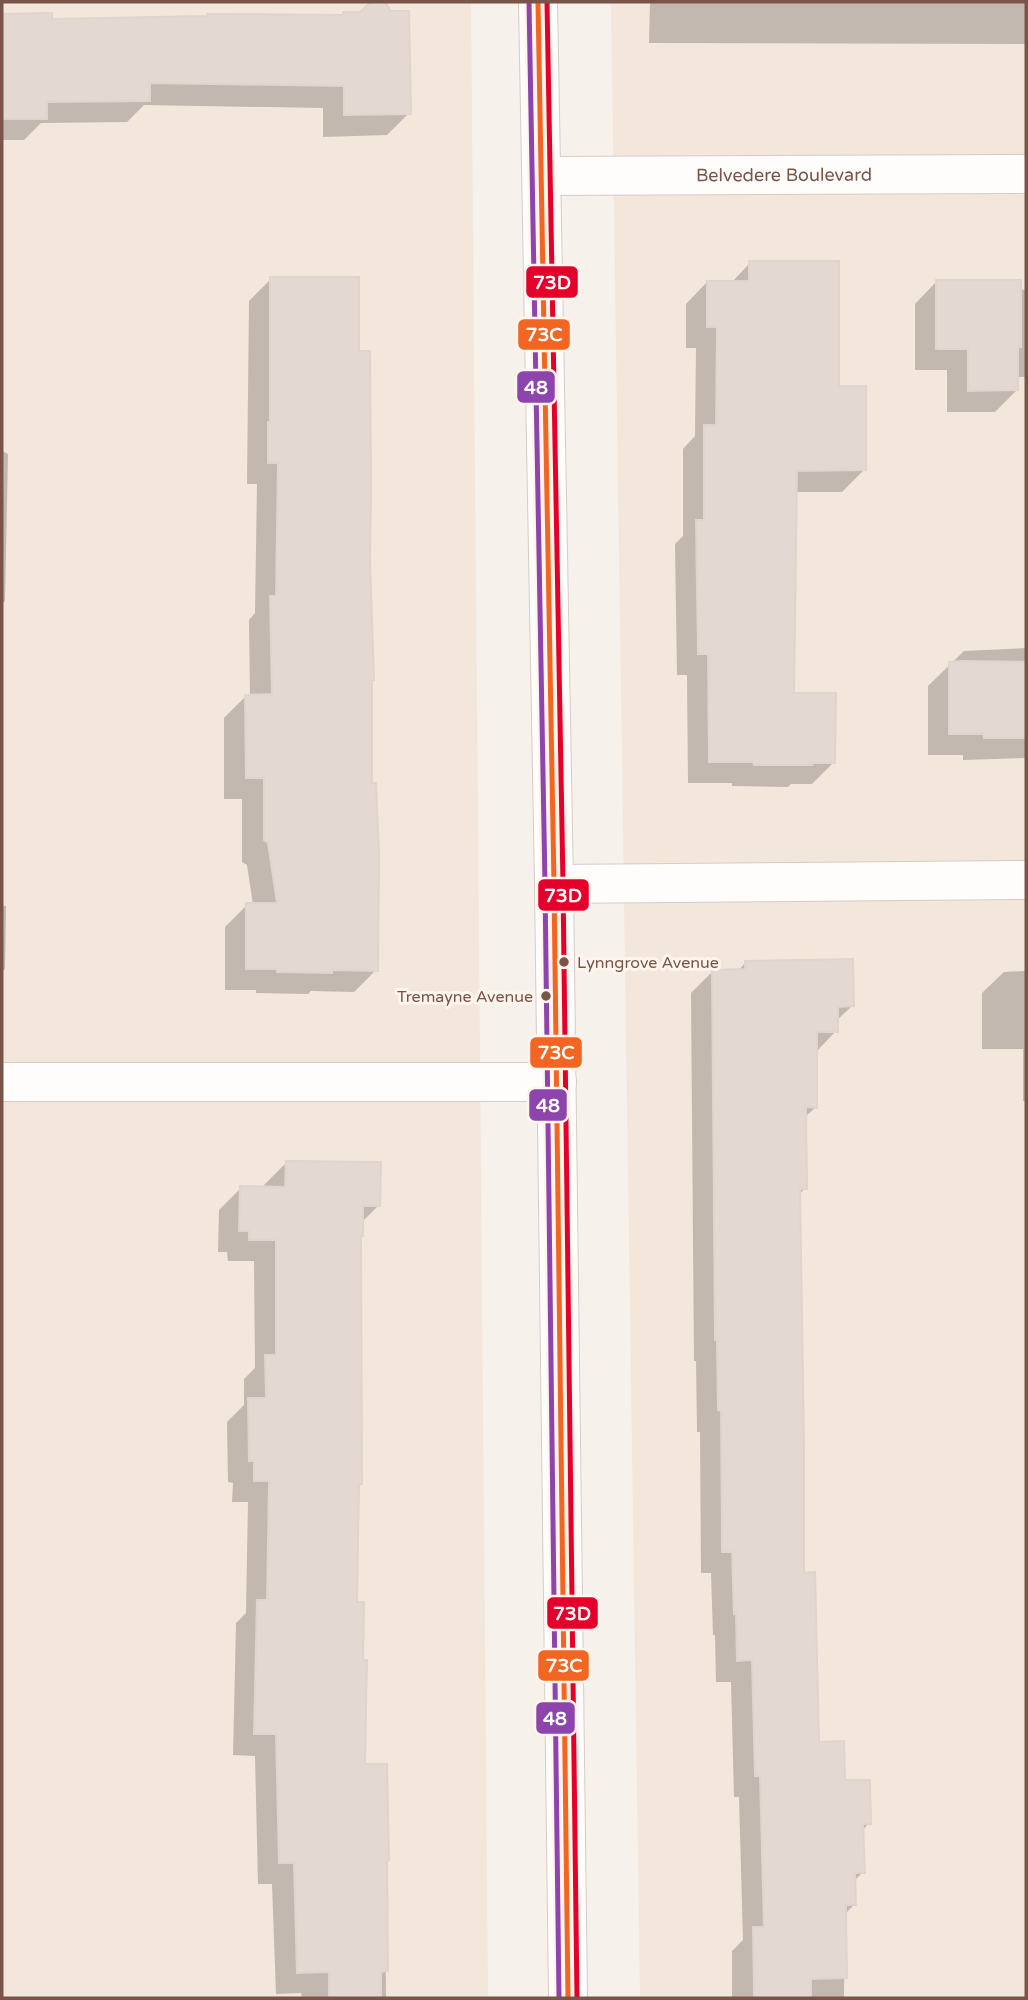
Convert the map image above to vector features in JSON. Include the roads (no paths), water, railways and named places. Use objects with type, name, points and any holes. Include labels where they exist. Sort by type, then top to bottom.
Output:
[{"type":"main road","points":[[538,2],[557,1082],[568,1998]]},
{"type":"main road","name":"Belvedere Boulevard","points":[[541,176],[1026,174]]},
{"type":"main road","points":[[554,884],[1026,880]]},
{"type":"main road","points":[[2,1082],[557,1082]]},
{"type":"place","name":"Lynngrove Avenue","points":[[564,962]]},
{"type":"place","name":"Tremayne Avenue","points":[[546,996]]}]
